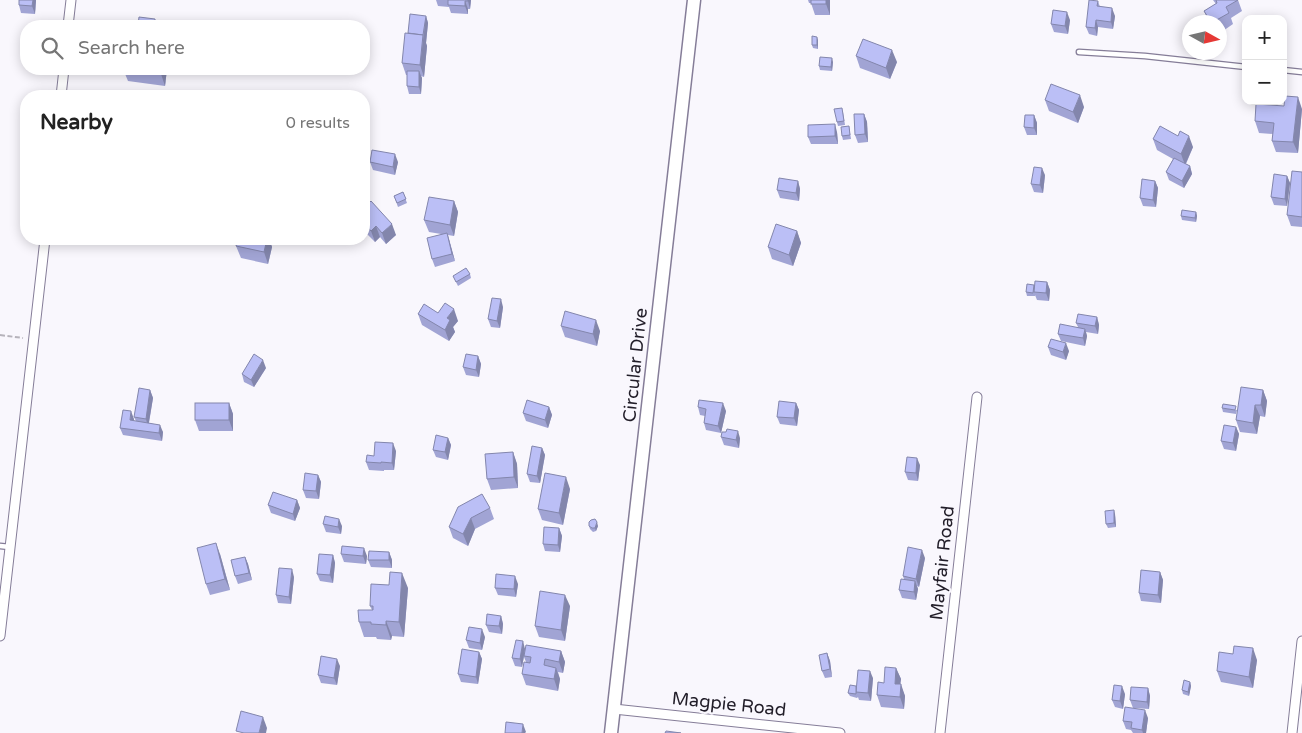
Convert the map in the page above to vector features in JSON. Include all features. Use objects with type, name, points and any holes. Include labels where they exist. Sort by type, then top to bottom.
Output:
[{"type":"street","points":[[69,20],[71,0]]},
{"type":"street","name":"Circular Drive","points":[[611,733],[694,0]]},
{"type":"street","points":[[61,90],[63,75]]},
{"type":"street","points":[[0,636],[43,245]]},
{"type":"street","name":"Mayfair Road","points":[[940,733],[977,398]]},
{"type":"street","points":[[1292,733],[1302,641]]},
{"type":"street","name":"Magpie Road","points":[[614,709],[840,733]]},
{"type":"lane","points":[[1079,52],[1174,58],[1242,66]]},
{"type":"lane","points":[[1287,70],[1302,72]]},
{"type":"lane","points":[[0,546],[10,547]]},
{"type":"path","points":[[0,335],[33,339]]},
{"type":"building","points":[[19,0],[33,0],[32,6],[19,5]]},
{"type":"building","points":[[448,0],[468,1],[465,1],[465,6],[448,5]]},
{"type":"building","points":[[811,0],[826,0],[826,4],[811,4]]},
{"type":"building","points":[[1089,0],[1098,1],[1097,6],[1112,8],[1111,22],[1096,20],[1095,28],[1086,27]]},
{"type":"building","points":[[1216,0],[1238,0],[1226,7],[1229,13],[1225,15],[1207,15],[1204,11],[1217,3]]},
{"type":"building","points":[[1053,10],[1067,12],[1065,26],[1051,24]]},
{"type":"building","points":[[410,14],[426,16],[423,35],[408,33]]},
{"type":"building","points":[[139,17],[155,19],[155,20],[139,20]]},
{"type":"building","points":[[405,33],[423,35],[420,65],[402,63]]},
{"type":"building","points":[[812,36],[817,37],[817,45],[812,45]]},
{"type":"building","points":[[863,39],[892,50],[886,68],[856,56]]},
{"type":"building","points":[[820,57],[832,58],[831,67],[819,66]]},
{"type":"building","points":[[407,71],[419,71],[419,87],[407,86]]},
{"type":"building","points":[[1051,84],[1080,95],[1073,112],[1045,100]]},
{"type":"building","points":[[1287,96],[1298,97],[1293,142],[1272,141],[1274,123],[1255,121],[1256,105],[1287,105]]},
{"type":"building","points":[[842,108],[844,121],[837,122],[834,109]]},
{"type":"building","points":[[854,114],[864,114],[865,134],[855,135]]},
{"type":"building","points":[[1025,115],[1034,115],[1034,128],[1024,127]]},
{"type":"building","points":[[835,124],[835,136],[808,137],[808,125]]},
{"type":"building","points":[[849,126],[850,135],[842,136],[841,127]]},
{"type":"building","points":[[1160,126],[1178,136],[1180,131],[1189,136],[1181,154],[1153,139]]},
{"type":"building","points":[[372,150],[395,154],[393,167],[370,162]]},
{"type":"building","points":[[1174,158],[1190,166],[1182,181],[1166,172]]},
{"type":"building","points":[[1034,167],[1042,168],[1040,185],[1031,184]]},
{"type":"building","points":[[1292,171],[1302,172],[1302,217],[1287,215]]},
{"type":"building","points":[[1274,174],[1287,176],[1285,199],[1271,197]]},
{"type":"building","points":[[779,178],[798,181],[796,193],[777,190]]},
{"type":"building","points":[[1142,179],[1155,181],[1153,200],[1140,198]]},
{"type":"building","points":[[403,192],[406,199],[397,203],[394,196]]},
{"type":"building","points":[[429,197],[454,201],[450,225],[424,220]]},
{"type":"building","points":[[370,202],[392,224],[382,233],[376,226],[371,231],[370,230]]},
{"type":"building","points":[[1182,210],[1196,212],[1195,218],[1181,216]]},
{"type":"building","points":[[776,224],[797,231],[789,255],[768,247]]},
{"type":"building","points":[[447,233],[452,254],[432,259],[427,238]]},
{"type":"building","points":[[236,245],[266,245],[264,252]]},
{"type":"building","points":[[466,268],[470,274],[456,282],[453,276]]},
{"type":"building","points":[[1035,281],[1047,282],[1046,293],[1034,292]]},
{"type":"building","points":[[1027,284],[1034,285],[1033,293],[1026,292]]},
{"type":"building","points":[[492,298],[501,299],[497,321],[488,319]]},
{"type":"building","points":[[445,303],[454,309],[447,318],[450,320],[445,330],[418,314],[424,304],[438,313]]},
{"type":"building","points":[[565,311],[596,320],[593,334],[561,326]]},
{"type":"building","points":[[1078,314],[1097,317],[1095,326],[1076,323]]},
{"type":"building","points":[[1060,324],[1085,329],[1083,338],[1058,334]]},
{"type":"building","points":[[1051,339],[1066,343],[1063,352],[1048,347]]},
{"type":"building","points":[[254,354],[263,360],[251,380],[242,374]]},
{"type":"building","points":[[466,354],[478,356],[476,370],[463,367]]},
{"type":"building","points":[[1241,387],[1263,390],[1261,405],[1255,405],[1253,423],[1236,420]]},
{"type":"building","points":[[139,388],[150,390],[146,419],[134,417]]},
{"type":"building","points":[[527,400],[549,407],[545,420],[523,413]]},
{"type":"building","points":[[699,400],[723,403],[718,426],[704,423],[706,409],[698,407]]},
{"type":"building","points":[[779,401],[796,403],[794,418],[777,417]]},
{"type":"building","points":[[195,403],[229,403],[229,420],[195,420]]},
{"type":"building","points":[[1223,404],[1236,406],[1235,410],[1222,408]]},
{"type":"building","points":[[123,410],[131,411],[130,420],[160,425],[159,433],[120,428]]},
{"type":"building","points":[[1224,425],[1236,427],[1233,443],[1221,441]]},
{"type":"building","points":[[727,429],[738,431],[736,440],[721,437],[722,432],[726,432]]},
{"type":"building","points":[[436,435],[448,438],[445,452],[433,450]]},
{"type":"building","points":[[375,442],[393,443],[392,463],[366,462],[367,455],[374,456]]},
{"type":"building","points":[[532,446],[542,448],[537,476],[527,474]]},
{"type":"building","points":[[513,452],[514,477],[487,479],[485,454]]},
{"type":"building","points":[[907,457],[917,458],[916,473],[905,472]]},
{"type":"building","points":[[305,473],[318,475],[316,491],[303,490]]},
{"type":"building","points":[[545,473],[566,477],[559,513],[538,509]]},
{"type":"building","points":[[273,492],[297,500],[293,514],[268,505]]},
{"type":"building","points":[[482,494],[490,508],[471,518],[463,534],[449,527],[458,507]]},
{"type":"building","points":[[1114,510],[1114,523],[1106,524],[1105,511]]},
{"type":"building","points":[[325,516],[339,519],[338,527],[323,524]]},
{"type":"building","points":[[595,519],[597,522],[595,528],[592,528],[589,526],[589,522]]},
{"type":"building","points":[[544,527],[559,528],[558,545],[543,544]]},
{"type":"building","points":[[216,543],[225,579],[206,584],[197,548]]},
{"type":"building","points":[[342,546],[364,548],[363,556],[341,554]]},
{"type":"building","points":[[908,547],[922,550],[916,579],[903,576]]},
{"type":"building","points":[[369,551],[389,552],[389,560],[368,560]]},
{"type":"building","points":[[319,554],[333,555],[330,575],[317,574]]},
{"type":"building","points":[[245,557],[249,573],[235,576],[231,560]]},
{"type":"building","points":[[279,568],[292,569],[289,597],[276,595]]},
{"type":"building","points":[[1141,570],[1160,572],[1158,595],[1139,593]]},
{"type":"building","points":[[390,572],[402,573],[399,622],[386,621],[386,625],[359,622],[358,610],[373,610],[373,606],[370,606],[371,584],[389,585]]},
{"type":"building","points":[[496,574],[515,576],[514,589],[495,588]]},
{"type":"building","points":[[901,579],[915,581],[914,592],[899,590]]},
{"type":"building","points":[[540,591],[565,595],[561,630],[535,626]]},
{"type":"building","points":[[487,614],[501,616],[499,626],[486,625]]},
{"type":"building","points":[[469,627],[482,629],[480,643],[466,640]]},
{"type":"building","points":[[516,640],[523,641],[520,659],[512,658]]},
{"type":"building","points":[[526,645],[561,651],[559,662],[545,659],[544,665],[556,668],[554,679],[522,674],[524,662],[530,663],[531,657],[524,656]]},
{"type":"building","points":[[1234,646],[1253,648],[1249,677],[1217,671],[1219,652],[1233,654]]},
{"type":"building","points":[[462,649],[479,652],[476,677],[458,674]]},
{"type":"building","points":[[827,653],[830,669],[822,671],[819,655]]},
{"type":"building","points":[[321,656],[337,659],[334,678],[318,675]]},
{"type":"building","points":[[885,667],[896,668],[895,684],[901,684],[900,697],[877,695],[878,682],[884,683]]},
{"type":"building","points":[[858,670],[870,671],[868,693],[856,692]]},
{"type":"building","points":[[1184,680],[1190,682],[1188,692],[1182,690]]},
{"type":"building","points":[[850,685],[856,686],[856,694],[848,693]]},
{"type":"building","points":[[1114,685],[1122,686],[1120,701],[1112,700]]},
{"type":"building","points":[[1131,687],[1148,688],[1147,702],[1130,700]]},
{"type":"building","points":[[1125,707],[1145,710],[1142,730],[1131,728],[1132,722],[1123,721]]},
{"type":"building","points":[[241,711],[263,717],[259,733],[236,731]]},
{"type":"building","points":[[506,722],[523,724],[522,733],[505,733]]},
{"type":"building","points":[[666,731],[681,733],[665,733]]}]
